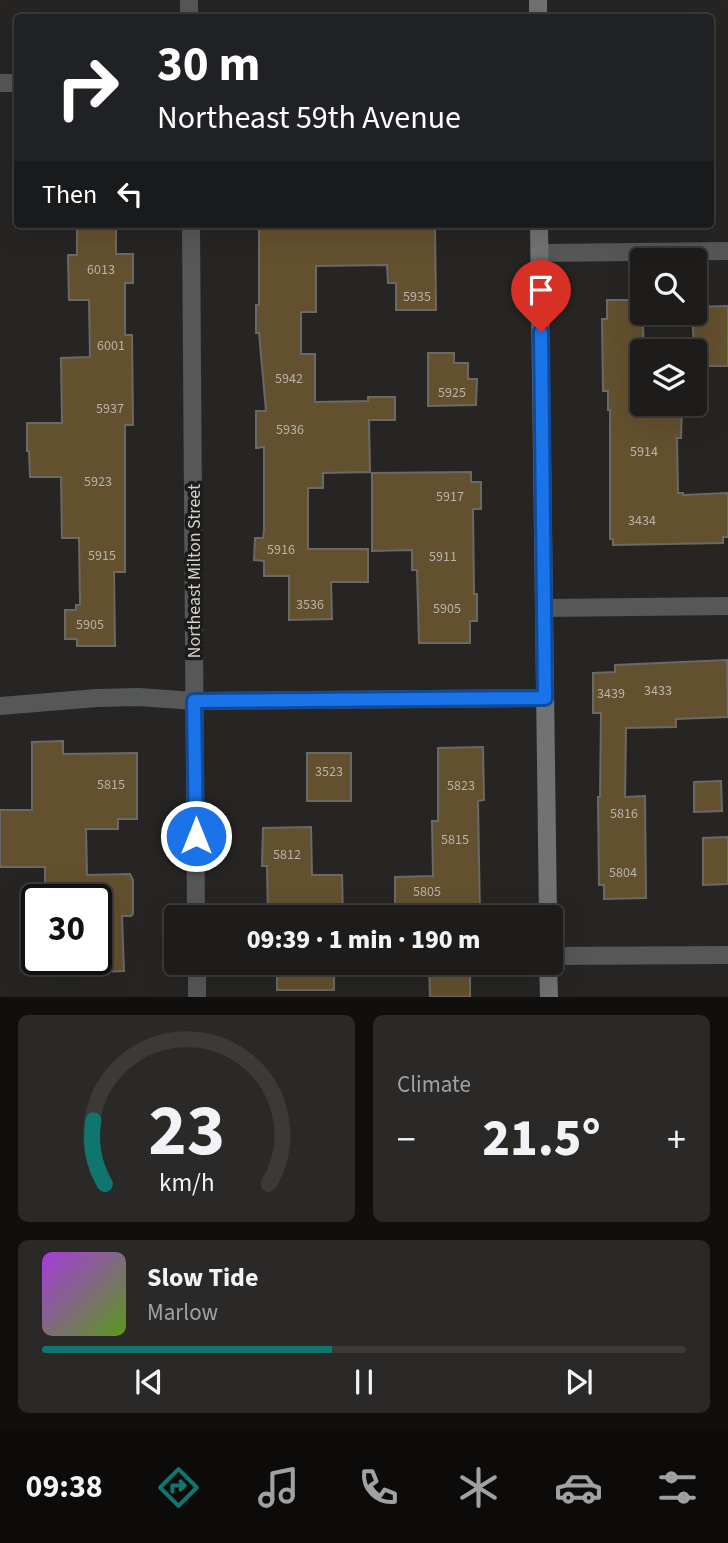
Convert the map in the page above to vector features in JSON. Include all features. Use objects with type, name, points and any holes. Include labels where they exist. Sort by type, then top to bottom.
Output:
[{"type":"main road","points":[[539,228],[548,905]]},
{"type":"main road","points":[[548,975],[548,997]]},
{"type":"street","name":"Northeast Milton Street","points":[[191,228],[196,905]]},
{"type":"street","points":[[540,253],[728,251]]},
{"type":"street","points":[[544,608],[728,606]]},
{"type":"street","points":[[0,706],[139,697],[194,701],[545,698]]},
{"type":"street","points":[[563,956],[728,955]]},
{"type":"street","points":[[197,975],[197,997]]},
{"type":"building","points":[[77,228],[116,228],[116,254],[133,254],[133,283],[125,283],[125,335],[132,335],[133,425],[125,425],[125,572],[114,572],[115,646],[77,646],[77,639],[65,639],[65,610],[76,610],[76,605],[80,605],[79,538],[62,538],[61,477],[30,477],[27,451],[27,423],[62,423],[61,358],[90,357],[89,300],[69,300],[68,255],[77,255]]},
{"type":"building","points":[[259,228],[435,228],[436,310],[396,310],[396,283],[388,283],[387,265],[316,266],[316,312],[301,312],[301,354],[315,354],[315,402],[368,401],[368,397],[395,397],[395,420],[369,420],[370,472],[323,473],[323,488],[308,488],[308,549],[368,549],[368,582],[331,582],[332,619],[289,620],[289,576],[264,576],[264,561],[254,560],[255,538],[263,538],[264,531],[264,447],[256,448],[256,411],[266,411],[259,333],[256,333],[256,305],[259,305]]},
{"type":"building","points":[[607,300],[630,300],[630,325],[643,325],[644,339],[630,339],[630,416],[682,416],[681,438],[677,438],[678,493],[728,493],[728,537],[723,537],[723,543],[613,545],[613,539],[610,539],[610,410],[608,391],[603,391],[602,319],[607,319]]},
{"type":"building","points":[[728,306],[728,366],[707,366],[707,339],[693,339],[693,325],[707,325],[707,307]]},
{"type":"building","points":[[428,353],[454,353],[454,363],[468,363],[468,379],[477,379],[476,405],[428,406]]},
{"type":"building","points":[[471,472],[471,482],[481,482],[481,509],[473,509],[477,621],[470,621],[470,643],[419,643],[417,570],[412,570],[412,550],[372,551],[372,473]]},
{"type":"building","points":[[727,660],[728,717],[676,719],[676,727],[626,728],[625,797],[645,796],[646,898],[604,899],[604,885],[599,885],[601,713],[593,713],[593,673],[615,672],[615,665]]},
{"type":"building","points":[[63,741],[63,754],[137,753],[137,819],[118,819],[118,829],[86,829],[87,875],[130,874],[133,880],[133,914],[122,916],[124,971],[112,971],[112,884],[45,884],[45,867],[0,867],[0,810],[32,810],[32,742]]},
{"type":"building","points":[[483,747],[484,800],[478,801],[480,905],[395,905],[395,877],[433,876],[432,821],[438,821],[438,748]]},
{"type":"building","points":[[307,753],[351,753],[351,801],[307,801]]},
{"type":"building","points":[[721,781],[722,811],[694,812],[694,782]]},
{"type":"building","points":[[311,827],[312,875],[342,875],[343,905],[268,905],[267,866],[262,866],[263,828]]},
{"type":"building","points":[[728,837],[728,884],[703,885],[703,838]]},
{"type":"building","points":[[277,975],[334,975],[334,990],[277,990]]},
{"type":"building","points":[[429,975],[470,975],[470,997],[430,997]]},
{"type":"route","points":[[196,836],[194,701],[545,698],[541,332]]}]
